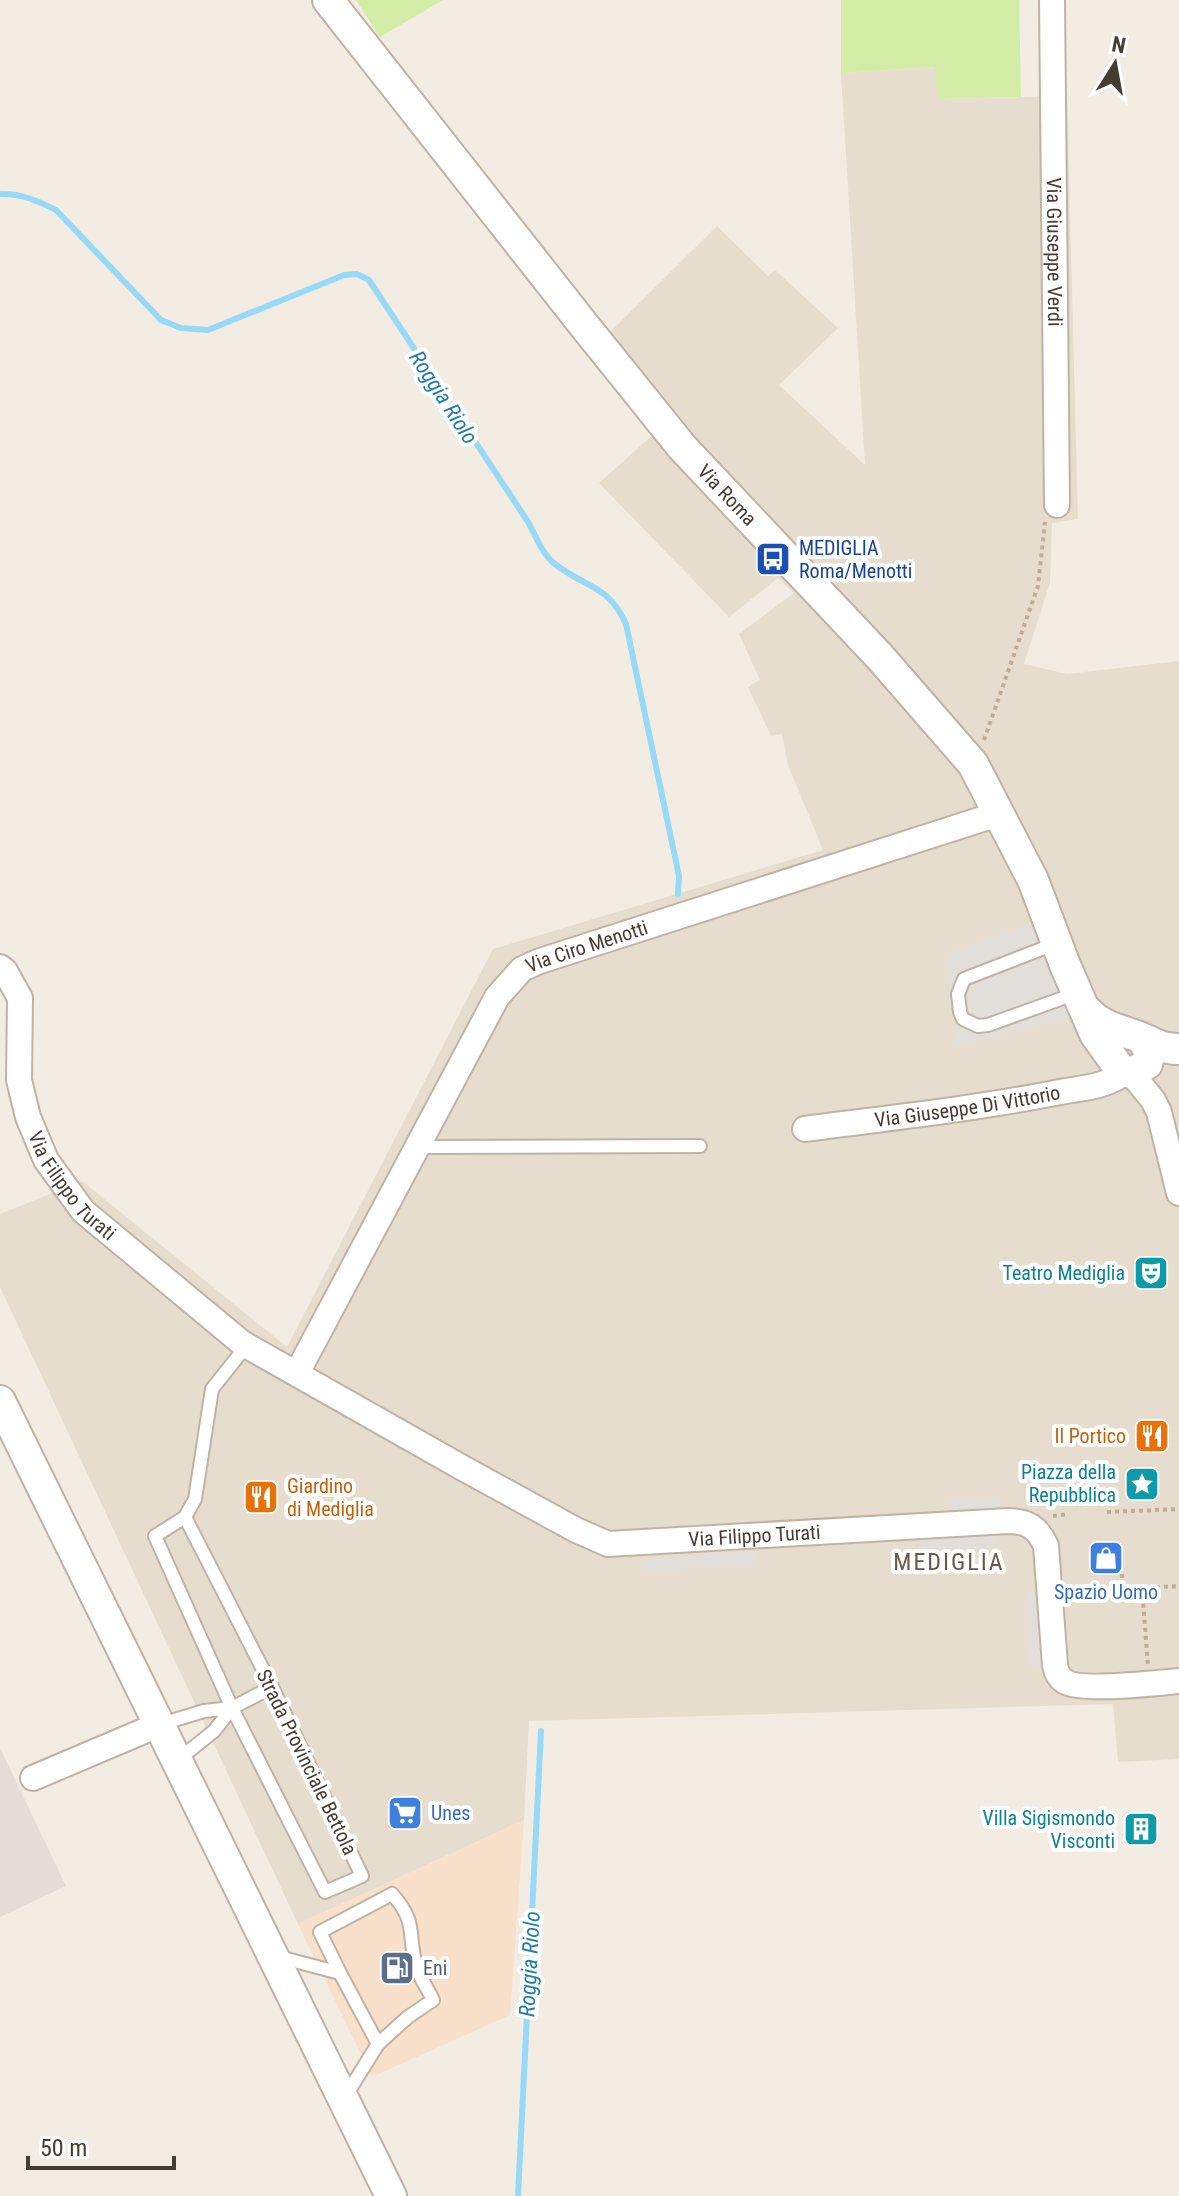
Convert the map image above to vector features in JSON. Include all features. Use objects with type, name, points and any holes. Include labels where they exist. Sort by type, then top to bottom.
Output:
[{"type":"street","name":"Via Roma","points":[[328,0],[682,447],[880,657],[973,764],[1033,880],[1098,1039],[1128,1070],[1159,1112],[1179,1193]]},
{"type":"street","name":"Via Giuseppe Verdi","points":[[1052,0],[1057,505]]},
{"type":"street","name":"Via Ciro Menotti","points":[[297,1373],[497,997],[522,969],[1001,813]]},
{"type":"street","name":"Via Filippo Turati","points":[[0,967],[20,998],[19,1080],[28,1117],[46,1160],[83,1211],[247,1345],[461,1467],[576,1530],[608,1544],[995,1522],[1028,1523],[1038,1530],[1046,1546],[1055,1665],[1061,1679],[1081,1686],[1179,1681]]},
{"type":"street","points":[[1082,1002],[1108,1027],[1138,1038],[1148,1046],[1149,1058],[1128,1070]]},
{"type":"street","name":"Via Giuseppe Di Vittorio","points":[[1138,1038],[1155,1046],[1179,1051]]},
{"type":"street","name":"Via Giuseppe Di Vittorio","points":[[805,1129],[1026,1099],[1101,1084],[1179,1051]]},
{"type":"street","points":[[0,1401],[391,2196]]},
{"type":"street","points":[[33,1778],[158,1725]]},
{"type":"lane","points":[[1057,943],[964,979],[958,994],[963,1019],[969,1024],[988,1025],[1082,1002]]},
{"type":"lane","points":[[416,1147],[700,1146]]},
{"type":"lane","points":[[185,1517],[195,1499],[212,1389],[247,1345]]},
{"type":"lane","name":"Strada Provinciale Bettola","points":[[185,1517],[272,1687],[362,1876],[325,1892],[232,1708],[155,1536],[185,1517]]},
{"type":"lane","points":[[158,1725],[204,1711],[232,1708],[272,1687]]},
{"type":"lane","points":[[176,1761],[214,1731],[232,1708]]},
{"type":"lane","points":[[343,2100],[378,2044],[433,2000],[416,1966],[413,1936],[405,1908],[392,1894],[320,1932],[378,2044]]},
{"type":"lane","points":[[272,1955],[340,1973]]},
{"type":"path","points":[[973,764],[997,709],[1030,614],[1042,564],[1045,522],[1048,512],[1057,505]]},
{"type":"path","points":[[1107,1512],[1179,1509]]},
{"type":"path","points":[[1122,1574],[1123,1589],[1179,1586]]},
{"type":"path","points":[[1142,1588],[1149,1683]]},
{"type":"shaded area","points":[[936,67],[938,99],[1067,96],[1078,519],[1052,523],[1050,583],[1024,664],[1067,674],[1179,661],[1179,1759],[1118,1762],[1113,1704],[529,1721],[524,1820],[298,1924],[0,1287],[0,1214],[82,1181],[287,1347],[493,949],[823,850],[788,765],[782,734],[771,736],[748,687],[760,680],[739,634],[794,593],[778,578],[729,617],[599,483],[656,432],[586,346],[611,331],[717,226],[768,276],[775,270],[838,328],[779,385],[865,465],[841,73]]},
{"type":"shaded area","points":[[1035,922],[1074,1018],[956,1045],[947,954]]},
{"type":"shaded area","points":[[999,1498],[1000,1511],[948,1514],[947,1501]]},
{"type":"shaded area","points":[[997,1534],[998,1547],[924,1553],[923,1539]]},
{"type":"shaded area","points":[[754,1551],[754,1564],[642,1572],[641,1559]]},
{"type":"shaded area","points":[[1036,1591],[1041,1665],[1031,1666],[1026,1592]]},
{"type":"shaded area","points":[[0,1748],[66,1886],[0,1917]]},
{"type":"shaded area","points":[[524,1820],[510,2015],[372,2077],[298,1924]]},
{"type":"green space","points":[[356,0],[443,0],[380,37]]},
{"type":"green space","points":[[841,0],[1019,0],[1021,97],[938,99],[935,67],[841,73]]},
{"type":"waterway","name":"Roggia Riolo","points":[[0,194],[22,196],[56,210],[161,320],[181,328],[208,330],[344,275],[357,274],[369,280],[528,522],[546,555],[566,572],[604,594],[626,624],[679,876],[678,894]]},
{"type":"waterway","name":"Roggia Riolo","points":[[518,2196],[541,1731]]},
{"type":"place","name":"MEDIGLIA Roma/Menotti","points":[[773,559]]},
{"type":"place","name":"Teatro Mediglia","points":[[1151,1273]]},
{"type":"place","name":"Il Portico","points":[[1152,1436]]},
{"type":"place","name":"Piazza della Repubblica","points":[[1142,1484]]},
{"type":"place","name":"Giardino di Mediglia","points":[[261,1497]]},
{"type":"place","name":"Spazio Uomo","points":[[1106,1558]]},
{"type":"place","name":"Unes","points":[[405,1813]]},
{"type":"place","name":"Villa Sigismondo Visconti","points":[[1141,1829]]},
{"type":"place","name":"Eni","points":[[397,1968]]},
{"type":"district","name":"MEDIGLIA","points":[[949,1562]]}]
